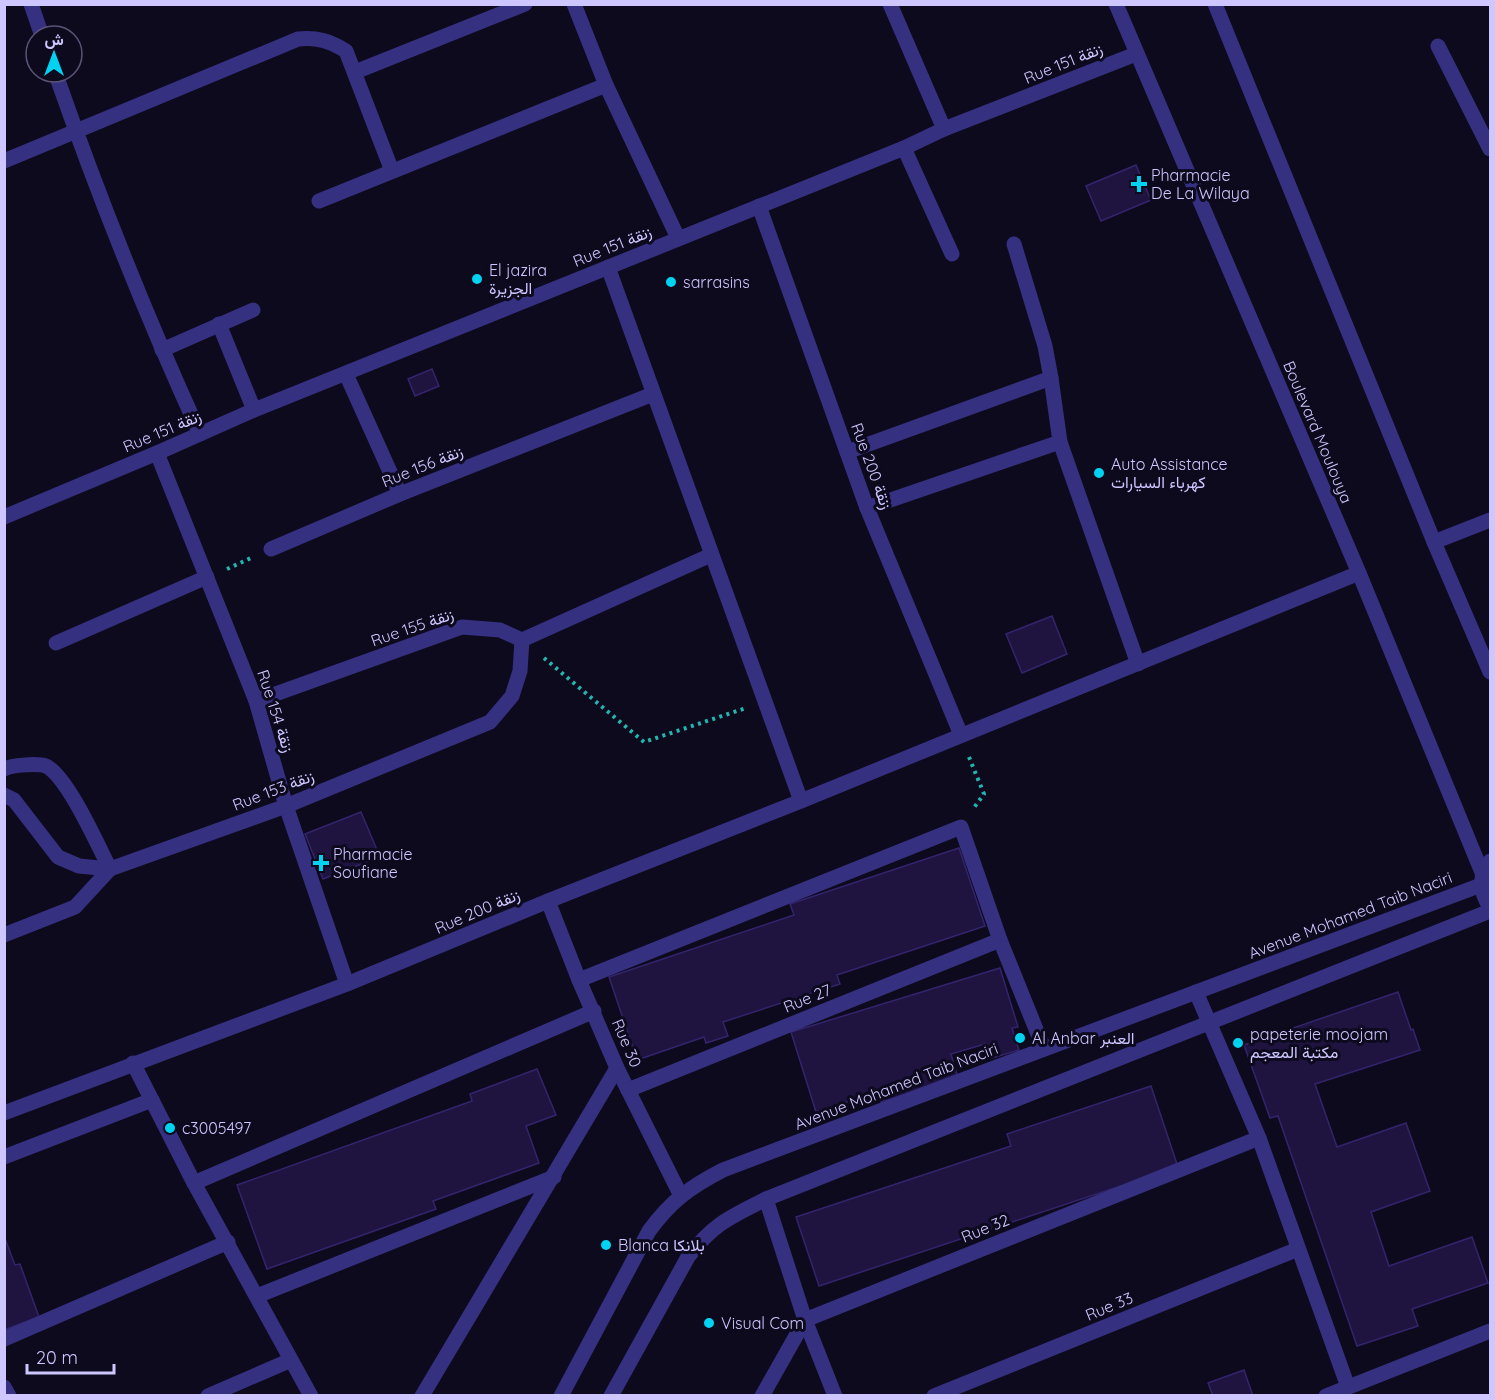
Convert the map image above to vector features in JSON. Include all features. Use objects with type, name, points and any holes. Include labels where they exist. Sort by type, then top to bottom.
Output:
[{"type":"street","points":[[31,4],[38,24]]},
{"type":"street","points":[[355,72],[525,4]]},
{"type":"street","points":[[574,4],[606,85],[678,238]]},
{"type":"street","points":[[890,4],[944,129]]},
{"type":"street","name":"Boulevard Moulouya","points":[[1116,4],[1485,873],[1485,900],[1491,909]]},
{"type":"street","points":[[1215,4],[1434,542],[1491,672]]},
{"type":"street","points":[[4,161],[298,39],[313,37],[331,42],[346,51],[393,171]]},
{"type":"street","points":[[1438,46],[1491,149]]},
{"type":"street","name":"Rue 151 زنقة","points":[[4,517],[254,410],[904,148],[944,129],[1136,54]]},
{"type":"street","points":[[59,84],[75,131],[162,350],[200,434]]},
{"type":"street","points":[[319,201],[606,85]]},
{"type":"street","points":[[904,148],[952,254]]},
{"type":"street","name":"Rue 200 زنقة","points":[[759,206],[867,507],[961,735]]},
{"type":"street","points":[[1014,244],[1045,346],[1060,442],[1138,664]]},
{"type":"street","points":[[608,267],[801,801]]},
{"type":"street","points":[[162,350],[253,310]]},
{"type":"street","points":[[219,324],[254,410]]},
{"type":"street","points":[[346,374],[400,494]]},
{"type":"street","points":[[847,452],[1051,378]]},
{"type":"street","name":"Rue 156 زنقة","points":[[271,549],[400,494],[653,394]]},
{"type":"street","points":[[867,507],[1060,442]]},
{"type":"street","name":"Rue 154 زنقة","points":[[157,453],[256,700],[286,806],[347,984]]},
{"type":"street","points":[[1434,542],[1491,520]]},
{"type":"street","points":[[522,640],[711,555]]},
{"type":"street","name":"Rue 200 زنقة","points":[[4,1113],[347,984],[1359,573]]},
{"type":"street","points":[[56,643],[207,577]]},
{"type":"street","name":"Rue 155 زنقة","points":[[256,700],[462,627],[500,630],[522,640]]},
{"type":"street","name":"Rue 153 زنقة","points":[[4,795],[14,800],[58,857],[79,866],[110,869],[286,806],[490,722],[512,696],[520,671],[522,640]]},
{"type":"street","points":[[4,769],[11,765],[45,765],[63,780],[110,869],[75,907],[4,935]]},
{"type":"street","points":[[579,980],[961,827],[1000,940],[1044,1049]]},
{"type":"street","name":"Avenue Mohamed Taib Naciri","points":[[561,1395],[649,1232],[664,1210],[698,1183],[723,1170],[1196,992],[1485,873]]},
{"type":"street","name":"Rue 30","points":[[548,901],[617,1068],[681,1196]]},
{"type":"street","points":[[611,1395],[688,1257],[704,1237],[726,1219],[766,1200],[1491,909]]},
{"type":"street","name":"Rue 27","points":[[628,1090],[1000,940]]},
{"type":"street","points":[[1196,992],[1258,1138],[1348,1387]]},
{"type":"street","points":[[194,1184],[594,1011]]},
{"type":"street","points":[[133,1063],[194,1184],[311,1395]]},
{"type":"street","points":[[422,1395],[617,1068]]},
{"type":"street","points":[[4,1157],[152,1100]]},
{"type":"street","name":"Rue 32","points":[[805,1320],[1258,1138]]},
{"type":"street","points":[[257,1296],[554,1177]]},
{"type":"street","points":[[766,1200],[805,1320],[835,1395]]},
{"type":"street","points":[[4,1339],[228,1242]]},
{"type":"street","name":"Rue 33","points":[[934,1395],[1298,1249]]},
{"type":"street","points":[[762,1395],[805,1320]]},
{"type":"street","points":[[1326,1395],[1491,1331]]},
{"type":"street","points":[[213,1394],[291,1360]]},
{"type":"street","points":[[4,1387],[9,1395]]},
{"type":"path","points":[[207,577],[271,549]]},
{"type":"path","points":[[522,640],[644,742],[766,701]]},
{"type":"path","points":[[961,735],[984,794],[961,827]]},
{"type":"building","points":[[1136,165],[1151,200],[1101,221],[1086,186]]},
{"type":"building","points":[[432,369],[439,386],[415,396],[408,379]]},
{"type":"building","points":[[1052,616],[1067,654],[1022,673],[1006,634]]},
{"type":"building","points":[[361,812],[380,857],[323,879],[305,834]]},
{"type":"building","points":[[959,848],[985,926],[837,975],[840,984],[723,1022],[728,1036],[706,1043],[704,1037],[637,1060],[609,977],[794,915],[790,904]]},
{"type":"building","points":[[1000,968],[1018,1027],[1012,1028],[1019,1050],[989,1059],[985,1044],[951,1054],[958,1078],[881,1102],[878,1092],[816,1112],[791,1032]]},
{"type":"building","points":[[1398,992],[1420,1050],[1315,1084],[1337,1147],[1406,1123],[1430,1191],[1371,1212],[1389,1266],[1472,1237],[1488,1283],[1412,1309],[1418,1326],[1357,1346],[1278,1116],[1270,1118],[1244,1045]]},
{"type":"building","points":[[537,1069],[556,1115],[526,1126],[539,1163],[433,1201],[436,1209],[267,1269],[237,1185],[472,1101],[470,1094]]},
{"type":"building","points":[[1151,1086],[1178,1167],[819,1286],[796,1217],[1011,1146],[1007,1134]]},
{"type":"building","points":[[4,1236],[15,1265],[20,1264],[39,1317],[4,1330]]},
{"type":"building","points":[[1244,1370],[1253,1396],[1213,1396],[1208,1383]]},
{"type":"place","name":"Pharmacie De La Wilaya","points":[[1139,184]]},
{"type":"place","name":"El jazira الجزيرة","points":[[477,279]]},
{"type":"place","name":"sarrasins","points":[[671,282]]},
{"type":"place","name":"Auto Assistance كهرباء السيارات","points":[[1099,473]]},
{"type":"place","name":"Pharmacie Soufiane","points":[[321,863]]},
{"type":"place","name":"Al Anbar العنبر","points":[[1020,1038]]},
{"type":"place","name":"papeterie moojam مكتبة المعجم","points":[[1238,1043]]},
{"type":"place","name":"c3005497","points":[[170,1128]]},
{"type":"place","name":"Blanca بلانكا","points":[[606,1245]]},
{"type":"place","name":"Visual Com","points":[[709,1323]]}]
